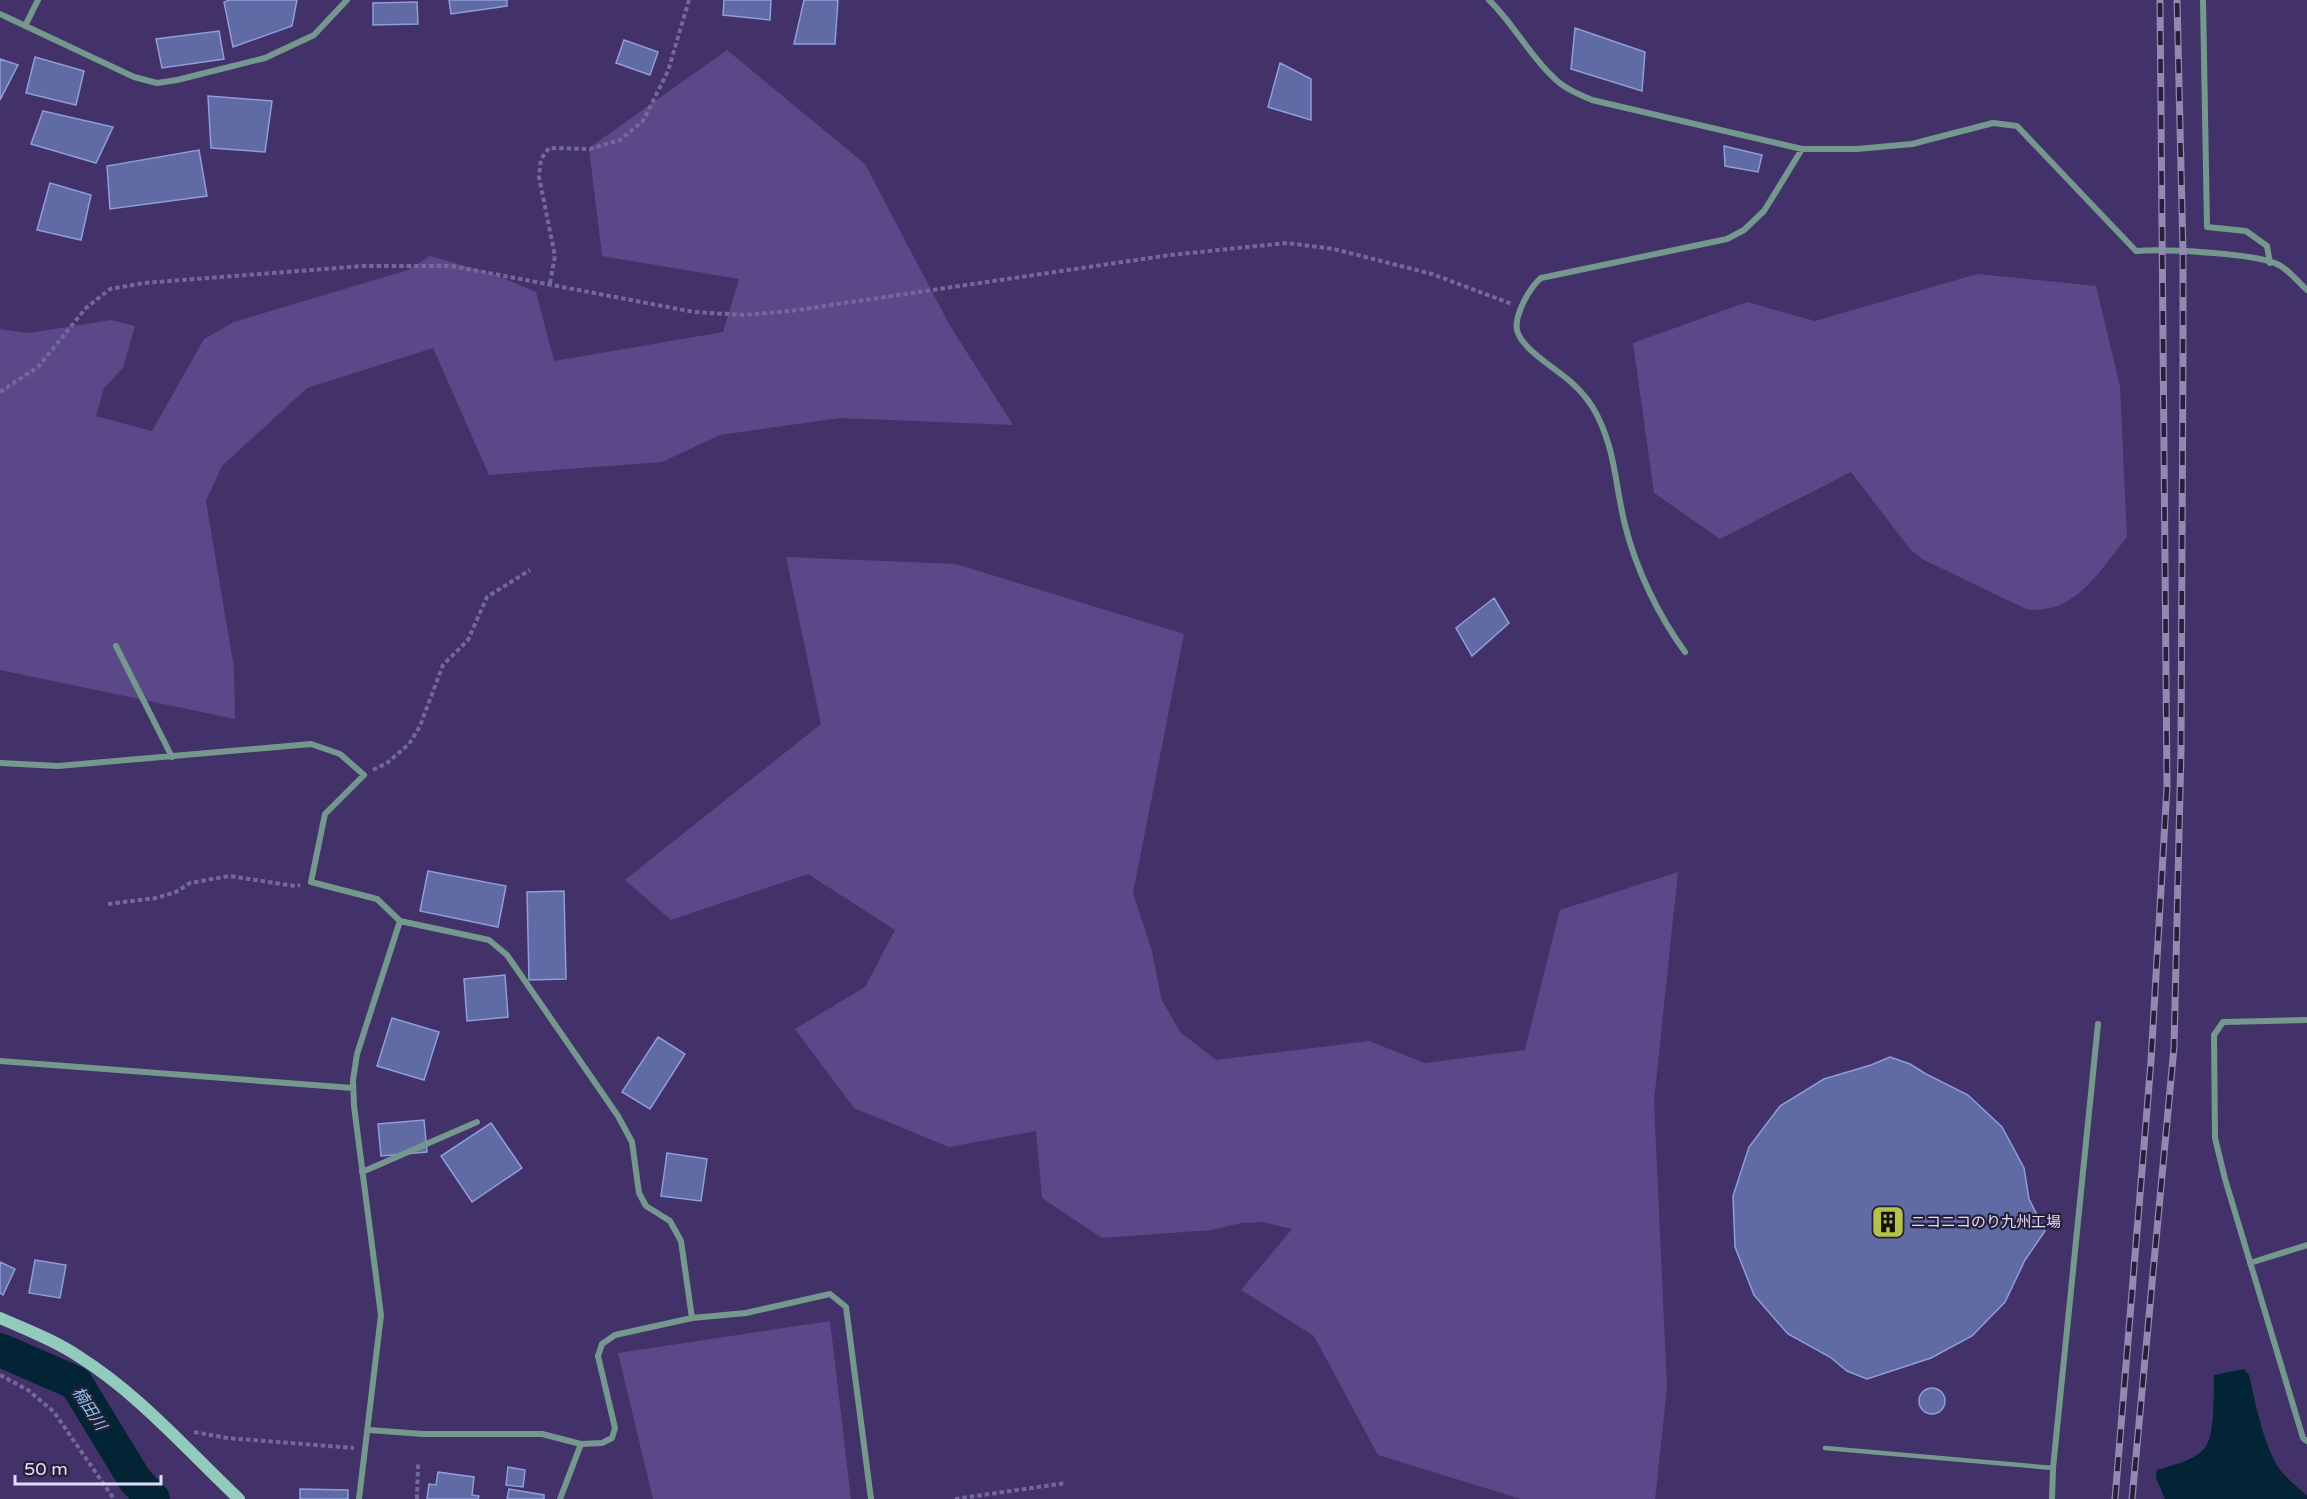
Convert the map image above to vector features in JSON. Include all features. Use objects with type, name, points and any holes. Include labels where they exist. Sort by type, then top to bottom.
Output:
[{"type":"street","points":[[25,26],[38,0]]},
{"type":"street","points":[[0,14],[134,77],[157,83],[265,58],[314,35],[347,0]]},
{"type":"street","points":[[1489,0],[1502,12],[1551,76],[1568,89],[1592,100],[1802,149],[1857,149],[1912,144],[1993,123],[2018,126],[2136,251],[2164,249],[2256,258],[2279,265],[2307,290]]},
{"type":"street","points":[[2203,0],[2207,227],[2246,231],[2267,246],[2270,263]]},
{"type":"street","points":[[1685,652],[1672,634],[1647,585],[1625,527],[1612,450],[1591,405],[1573,383],[1520,340],[1516,327],[1532,286],[1541,278],[1698,247],[1727,239],[1744,230],[1764,212],[1802,149]]},
{"type":"street","points":[[116,646],[172,757]]},
{"type":"street","points":[[0,764],[58,766],[311,744],[340,754],[364,775],[325,814],[311,882],[377,899],[400,921],[489,940],[507,955],[618,1116],[632,1142],[639,1193],[646,1206],[670,1221],[681,1241],[692,1318]]},
{"type":"street","points":[[359,1499],[369,1431],[381,1316],[353,1088],[357,1054],[400,921]]},
{"type":"street","points":[[2307,1020],[2223,1022],[2214,1035],[2215,1138],[2224,1179],[2303,1438],[2307,1441]]},
{"type":"street","points":[[2052,1499],[2053,1468],[2098,1024]]},
{"type":"street","points":[[0,1061],[353,1088]]},
{"type":"street","points":[[362,1172],[477,1122]]},
{"type":"street","points":[[2250,1263],[2307,1245]]},
{"type":"street","points":[[369,1431],[423,1434],[542,1434],[582,1443],[602,1443],[612,1438],[615,1428],[598,1356],[602,1344],[615,1335],[692,1318],[746,1313],[830,1294],[846,1306],[871,1499]]},
{"type":"street","points":[[0,1318],[77,1355],[112,1380],[165,1427],[238,1499]]},
{"type":"street","points":[[560,1499],[582,1443]]},
{"type":"lane","points":[[1825,1448],[2053,1468]]},
{"type":"path","points":[[550,283],[555,256],[539,177],[541,159],[549,148],[590,150],[620,140],[643,121],[668,71],[689,0]]},
{"type":"path","points":[[0,392],[38,367],[86,308],[110,289],[144,283],[363,266],[452,266],[694,312],[744,315],[790,312],[1170,255],[1287,243],[1334,249],[1432,274],[1522,307]]},
{"type":"path","points":[[364,775],[387,763],[409,744],[420,726],[443,665],[468,640],[488,597],[530,570]]},
{"type":"path","points":[[108,904],[156,898],[176,892],[190,883],[229,876],[295,886],[311,882]]},
{"type":"path","points":[[0,1375],[28,1390],[54,1412],[114,1499]]},
{"type":"path","points":[[165,1427],[227,1438],[366,1449]]},
{"type":"path","points":[[417,1499],[418,1463]]},
{"type":"path","points":[[955,1499],[1066,1483]]},
{"type":"shaded area","points":[[727,50],[865,164],[949,324],[1013,425],[840,418],[720,435],[662,462],[489,475],[433,348],[307,388],[222,466],[206,501],[234,668],[235,719],[0,670],[0,329],[28,333],[111,320],[135,326],[123,368],[104,388],[96,416],[152,431],[204,339],[234,322],[408,270],[430,256],[496,275],[536,292],[554,361],[723,332],[739,279],[602,256],[589,148]]},
{"type":"shaded area","points":[[1977,274],[2096,286],[2120,386],[2127,537],[2096,576],[2072,598],[2059,605],[2043,609],[2026,609],[1922,559],[1910,549],[1851,472],[1720,539],[1654,493],[1633,343],[1747,302],[1815,321]]},
{"type":"shaded area","points":[[786,557],[956,564],[1184,634],[1133,893],[1152,951],[1161,998],[1180,1032],[1216,1060],[1369,1041],[1425,1063],[1525,1050],[1560,910],[1678,872],[1654,1101],[1667,1388],[1655,1499],[1521,1499],[1378,1455],[1314,1336],[1241,1290],[1292,1229],[1262,1222],[1241,1223],[1211,1230],[1102,1238],[1042,1198],[1036,1131],[949,1147],[854,1108],[795,1029],[865,987],[895,930],[808,874],[671,920],[625,880],[821,724]]},
{"type":"shaded area","points":[[830,1321],[851,1499],[653,1499],[618,1353]]},
{"type":"water","points":[[2244,1369],[2249,1375],[2262,1430],[2270,1452],[2285,1476],[2307,1496],[2307,1499],[2165,1499],[2156,1478],[2157,1470],[2194,1457],[2208,1443],[2214,1403],[2214,1375]]},
{"type":"building","points":[[230,0],[297,0],[292,26],[233,47],[224,2]]},
{"type":"building","points":[[449,0],[507,0],[507,6],[451,14]]},
{"type":"building","points":[[724,0],[771,0],[770,20],[723,15]]},
{"type":"building","points":[[804,0],[838,0],[835,44],[794,44]]},
{"type":"building","points":[[417,2],[418,24],[373,25],[373,3]]},
{"type":"building","points":[[1575,28],[1645,52],[1642,91],[1571,69]]},
{"type":"building","points":[[219,31],[224,59],[162,68],[156,39]]},
{"type":"building","points":[[624,40],[658,52],[650,75],[616,63]]},
{"type":"building","points":[[35,57],[84,71],[76,105],[26,93]]},
{"type":"building","points":[[0,59],[18,65],[0,100]]},
{"type":"building","points":[[1280,63],[1311,79],[1311,120],[1268,107]]},
{"type":"building","points":[[208,96],[272,101],[265,152],[211,148]]},
{"type":"building","points":[[43,111],[113,127],[96,163],[31,144]]},
{"type":"building","points":[[1724,146],[1762,155],[1758,172],[1725,166]]},
{"type":"building","points":[[199,150],[207,196],[110,209],[107,166]]},
{"type":"building","points":[[50,183],[91,195],[81,240],[37,230]]},
{"type":"building","points":[[1494,598],[1509,623],[1472,656],[1456,628]]},
{"type":"building","points":[[428,871],[506,886],[498,927],[420,911]]},
{"type":"building","points":[[564,891],[566,979],[529,980],[527,892]]},
{"type":"building","points":[[505,975],[508,1017],[467,1021],[464,979]]},
{"type":"building","points":[[392,1018],[439,1032],[424,1080],[377,1066]]},
{"type":"building","points":[[658,1037],[685,1054],[650,1109],[622,1092]]},
{"type":"building","name":"ニコニコのり九州工場","points":[[1890,1057],[1910,1064],[1968,1095],[2002,1127],[2024,1168],[2029,1199],[2045,1231],[2025,1260],[2005,1302],[1972,1336],[1931,1358],[1867,1379],[1847,1371],[1830,1357],[1788,1334],[1754,1295],[1735,1247],[1733,1196],[1749,1147],[1780,1106],[1824,1079]]},
{"type":"building","points":[[424,1120],[427,1152],[381,1156],[378,1124]]},
{"type":"building","points":[[491,1123],[522,1168],[472,1202],[441,1156]]},
{"type":"building","points":[[667,1153],[707,1159],[701,1201],[661,1196]]},
{"type":"building","points":[[35,1260],[66,1265],[60,1298],[29,1293]]},
{"type":"building","points":[[0,1262],[15,1269],[3,1295],[0,1293]]},
{"type":"building","points":[[1932,1388],[1941,1392],[1945,1401],[1941,1410],[1932,1414],[1923,1410],[1919,1401],[1923,1392]]},
{"type":"building","points":[[508,1467],[525,1470],[523,1487],[506,1485]]},
{"type":"building","points":[[438,1472],[474,1477],[472,1495],[479,1496],[478,1499],[427,1499],[429,1484],[436,1485]]},
{"type":"building","points":[[300,1489],[348,1490],[348,1499],[300,1499]]},
{"type":"building","points":[[509,1489],[544,1495],[544,1499],[507,1499]]},
{"type":"waterway","name":"楠田川","points":[[0,1350],[76,1383],[135,1480],[153,1499]]},
{"type":"railway","points":[[2115,1499],[2151,1061],[2167,787],[2160,0]]},
{"type":"railway","points":[[2132,1499],[2174,1047],[2181,751],[2183,352],[2177,0]]},
{"type":"place","name":"ニコニコのり九州工場","points":[[1888,1222]]}]
